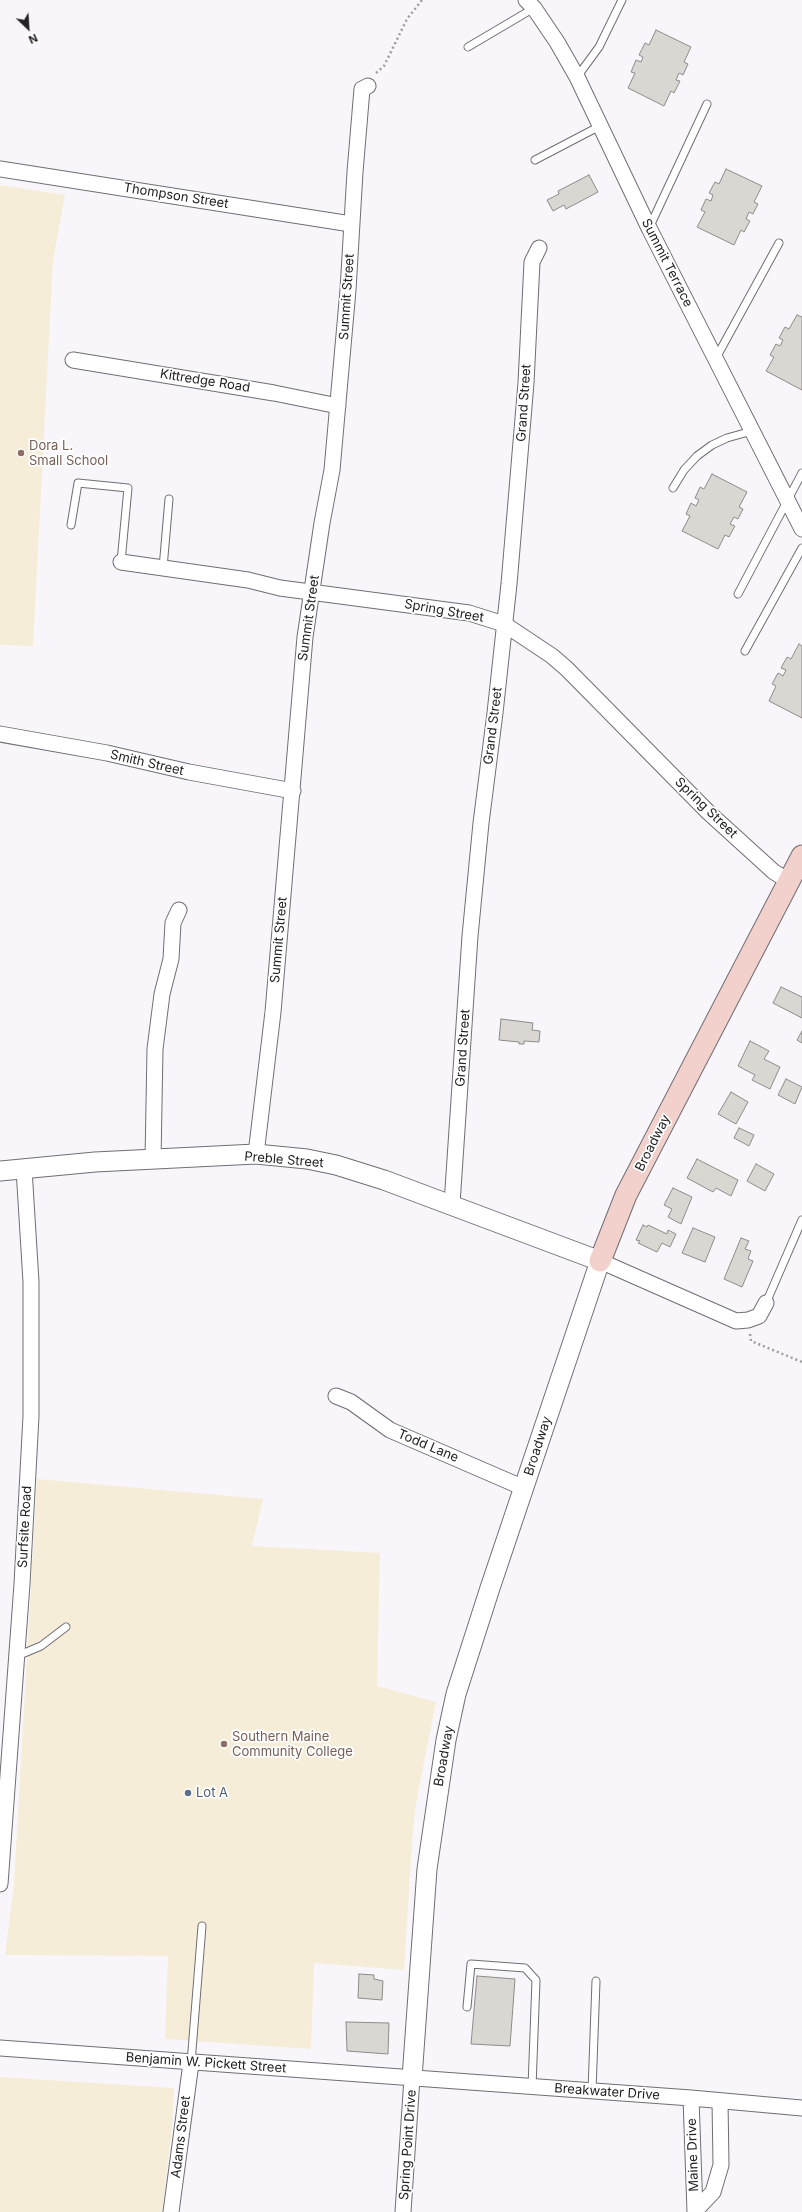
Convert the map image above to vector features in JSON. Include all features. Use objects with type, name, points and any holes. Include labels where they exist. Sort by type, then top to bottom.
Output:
[{"type":"main road","name":"Broadway","points":[[600,1261],[626,1195],[802,856]]},
{"type":"street","name":"Summit Terrace","points":[[530,4],[557,42],[577,77],[649,228],[802,529]]},
{"type":"street","name":"Summit Street","points":[[256,1154],[273,1012],[305,637],[322,524],[332,470],[348,290],[351,224],[362,90],[368,86]]},
{"type":"street","name":"Thompson Street","points":[[0,169],[351,224]]},
{"type":"street","name":"Grand Street","points":[[452,1204],[470,936],[481,823],[495,713],[504,624],[526,383],[532,262],[539,248]]},
{"type":"street","name":"Kittredge Road","points":[[73,360],[274,393],[338,406]]},
{"type":"street","name":"Spring Street","points":[[121,562],[469,614],[504,624],[519,633],[567,669],[708,812],[774,872],[789,882]]},
{"type":"street","name":"Smith Street","points":[[0,734],[107,753],[189,772],[293,791]]},
{"type":"street","points":[[153,1160],[155,1050],[162,994],[171,959],[173,923],[179,910]]},
{"type":"street","name":"Preble Street","points":[[0,1171],[24,1170],[95,1162],[256,1154],[307,1159],[336,1165],[452,1204],[530,1236],[600,1261]]},
{"type":"street","name":"Surfsite Road","points":[[0,1884],[3,1808],[17,1656],[31,1416],[31,1282],[24,1170]]},
{"type":"street","points":[[600,1261],[736,1321],[748,1320],[759,1316],[766,1303]]},
{"type":"street","name":"Broadway","points":[[412,2078],[427,1869],[446,1740],[462,1671],[600,1261]]},
{"type":"street","name":"Todd Lane","points":[[336,1396],[351,1402],[390,1430],[524,1488]]},
{"type":"street","name":"Benjamin W. Pickett Street","points":[[0,2048],[412,2078]]},
{"type":"street","name":"Adams Street","points":[[171,2212],[191,2063]]},
{"type":"street","name":"Breakwater Drive","points":[[412,2078],[691,2098],[802,2108]]},
{"type":"street","name":"Spring Point Drive","points":[[403,2212],[412,2078]]},
{"type":"street","name":"Maine Drive","points":[[691,2098],[695,2212]]},
{"type":"street","name":"Maine Drive","points":[[695,2212],[713,2192],[721,2165],[720,2101]]},
{"type":"lane","points":[[577,77],[599,47],[622,0]]},
{"type":"lane","points":[[468,47],[530,4]]},
{"type":"lane","points":[[649,228],[707,104]]},
{"type":"lane","points":[[535,160],[600,126]]},
{"type":"lane","points":[[716,358],[779,243]]},
{"type":"lane","points":[[673,488],[684,470],[697,456],[712,445],[727,438],[752,431]]},
{"type":"lane","points":[[738,594],[802,473]]},
{"type":"lane","points":[[71,525],[78,483],[128,488],[121,562]]},
{"type":"lane","points":[[163,568],[170,499]]},
{"type":"lane","points":[[745,652],[802,548]]},
{"type":"lane","points":[[766,1303],[802,1220]]},
{"type":"lane","points":[[17,1656],[41,1646],[66,1627]]},
{"type":"lane","points":[[191,2063],[202,1926]]},
{"type":"lane","points":[[467,2007],[471,1964],[525,1968],[536,1980],[532,2087]]},
{"type":"lane","points":[[592,2092],[596,1981]]},
{"type":"path","points":[[368,86],[369,79],[384,66],[407,19],[422,0]]},
{"type":"path","points":[[748,1320],[751,1341],[802,1362]]},
{"type":"shaded area","name":"Dora L. Small School","points":[[0,185],[65,195],[53,261],[33,646],[0,645]]},
{"type":"shaded area","name":"Southern Maine Community College","points":[[37,1479],[263,1499],[252,1546],[380,1553],[377,1686],[436,1702],[418,1792],[413,1827],[404,1970],[314,1963],[311,2049],[165,2039],[168,1956],[5,1955],[14,1885]]},
{"type":"shaded area","points":[[0,2077],[174,2088],[172,2127],[162,2212],[0,2212]]},
{"type":"building","points":[[656,30],[691,47],[684,62],[688,64],[683,75],[679,73],[676,80],[680,81],[674,93],[671,91],[664,106],[628,88],[635,73],[631,72],[636,60],[641,62],[643,57],[639,55],[645,43],[649,45]]},
{"type":"building","points":[[726,169],[762,186],[754,202],[758,204],[753,214],[749,212],[746,219],[750,221],[744,232],[741,230],[734,245],[697,227],[705,212],[701,210],[706,199],[711,201],[713,195],[709,193],[715,182],[719,184]]},
{"type":"building","points":[[589,175],[598,192],[566,209],[564,205],[553,211],[547,200],[559,194],[558,191]]},
{"type":"building","points":[[797,315],[802,317],[802,390],[766,371],[774,357],[770,355],[776,344],[780,346],[783,340],[779,338],[785,327],[789,329]]},
{"type":"building","points":[[712,474],[747,492],[739,507],[743,509],[738,519],[734,517],[730,524],[735,526],[729,537],[725,535],[718,549],[682,531],[690,516],[686,514],[691,503],[696,506],[699,500],[695,498],[700,487],[704,489]]},
{"type":"building","points":[[799,644],[802,646],[802,718],[769,701],[776,686],[772,684],[778,673],[783,676],[786,670],[781,668],[787,657],[791,659]]},
{"type":"building","points":[[781,987],[802,997],[802,1018],[773,1003]]},
{"type":"building","points":[[501,1019],[533,1023],[532,1030],[540,1031],[539,1042],[524,1041],[524,1044],[519,1044],[519,1042],[499,1040]]},
{"type":"building","points":[[802,1031],[802,1043],[797,1040]]},
{"type":"building","points":[[750,1041],[769,1051],[764,1059],[780,1067],[770,1089],[752,1080],[755,1075],[738,1066]]},
{"type":"building","points":[[786,1079],[802,1087],[795,1104],[778,1095]]},
{"type":"building","points":[[731,1092],[748,1102],[736,1124],[718,1114]]},
{"type":"building","points":[[739,1128],[754,1135],[749,1146],[734,1138]]},
{"type":"building","points":[[697,1159],[738,1180],[731,1196],[716,1188],[713,1192],[687,1178]]},
{"type":"building","points":[[756,1164],[774,1174],[765,1191],[747,1181]]},
{"type":"building","points":[[673,1188],[692,1197],[681,1224],[668,1217],[672,1209],[664,1205]]},
{"type":"building","points":[[643,1225],[647,1227],[648,1225],[667,1234],[668,1230],[676,1234],[670,1247],[662,1243],[657,1252],[638,1243],[640,1241],[636,1240]]},
{"type":"building","points":[[693,1228],[715,1237],[705,1262],[682,1253]]},
{"type":"building","points":[[741,1238],[749,1241],[745,1249],[751,1251],[748,1259],[753,1261],[742,1287],[724,1279]]},
{"type":"building","points":[[359,1974],[374,1975],[374,1979],[383,1981],[382,2000],[358,1998]]},
{"type":"building","points":[[477,1976],[515,1979],[510,2046],[471,2044]]},
{"type":"building","points":[[346,2022],[389,2023],[388,2054],[347,2051]]},
{"type":"place","name":"Dora L. Small School","points":[[21,453]]},
{"type":"place","name":"Southern Maine Community College","points":[[224,1744]]},
{"type":"place","name":"Lot A","points":[[188,1793]]}]
